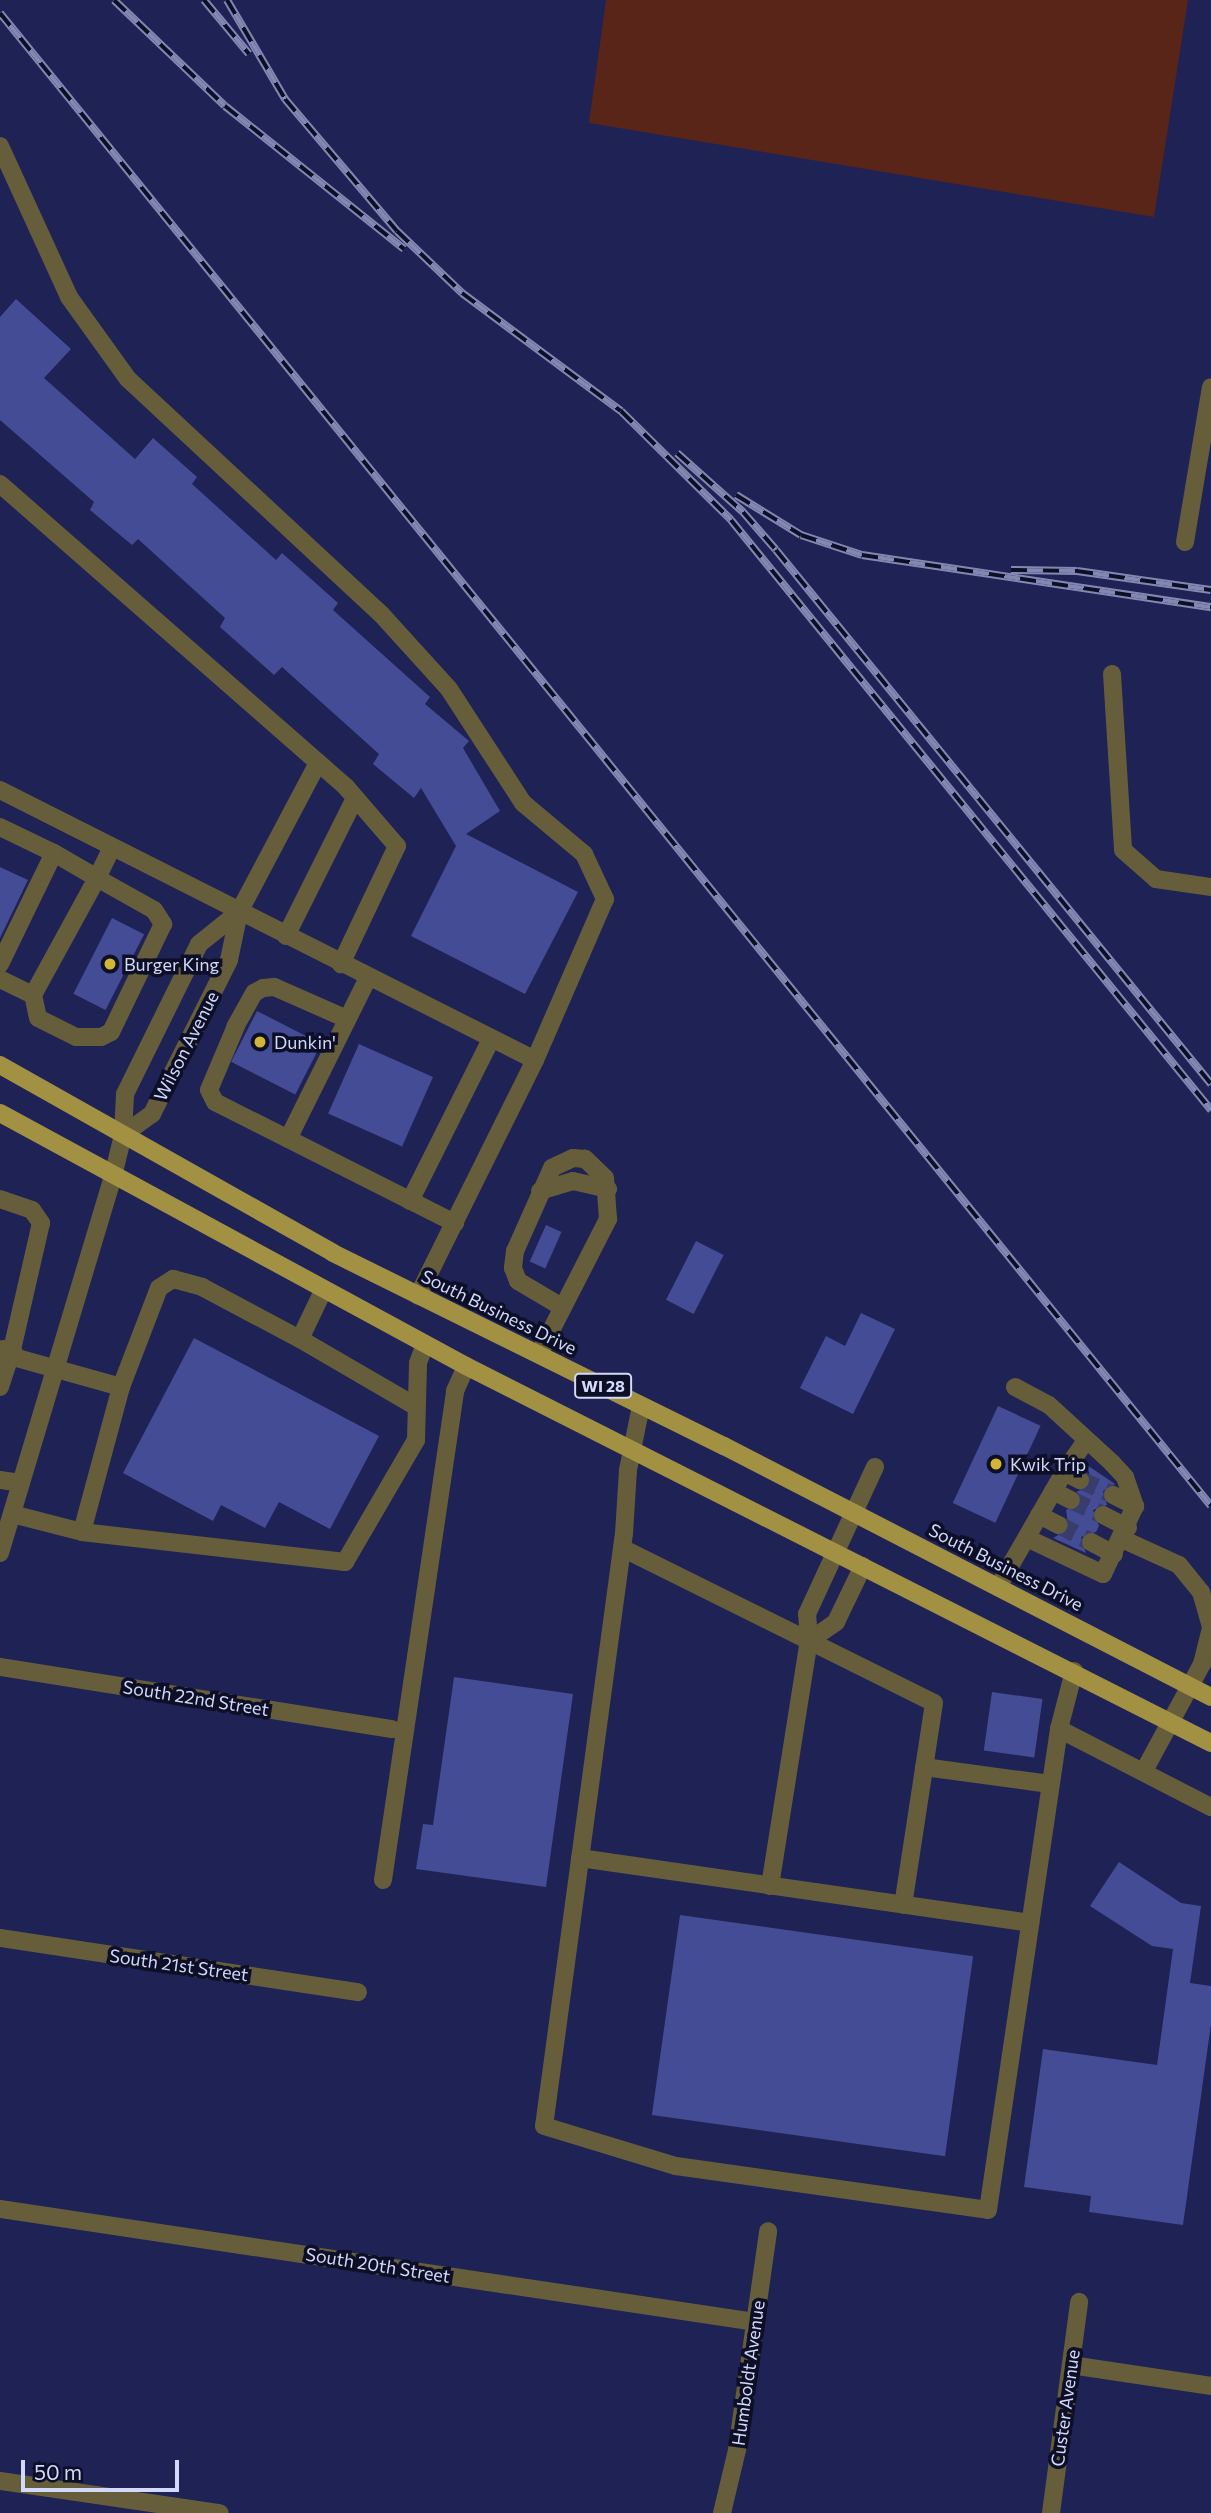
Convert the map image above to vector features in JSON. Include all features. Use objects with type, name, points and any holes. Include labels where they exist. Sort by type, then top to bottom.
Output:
[{"type":"main road","name":"South Business Drive","points":[[0,1065],[418,1296],[854,1513],[1211,1698]]},
{"type":"main road","name":"WI 28","points":[[0,1113],[323,1291],[466,1366],[1074,1671],[1211,1743]]},
{"type":"street","points":[[0,146],[69,297],[128,379],[380,614],[449,689],[523,803],[584,854],[605,899],[535,1060],[418,1296]]},
{"type":"street","points":[[1185,542],[1211,387]]},
{"type":"street","points":[[0,485],[318,763],[355,798],[397,846],[341,964]]},
{"type":"street","points":[[1112,674],[1123,850],[1156,878],[1211,887]]},
{"type":"street","points":[[239,912],[318,763]]},
{"type":"street","points":[[0,790],[535,1060]]},
{"type":"street","points":[[286,936],[355,798]]},
{"type":"street","points":[[0,827],[54,853],[96,878],[154,910],[163,924],[111,1032],[101,1037],[76,1037],[38,1018],[33,995],[96,878],[112,847]]},
{"type":"street","points":[[0,964],[54,853]]},
{"type":"street","name":"Wilson Avenue","points":[[1,1548],[113,1176],[123,1135],[125,1094],[199,944],[239,912]]},
{"type":"street","name":"Wilson Avenue","points":[[123,1135],[152,1114],[229,960],[239,912]]},
{"type":"street","points":[[288,1139],[368,978]]},
{"type":"street","points":[[0,979],[33,995]]},
{"type":"street","points":[[347,1020],[274,987],[254,993],[211,1079],[209,1090],[215,1102],[455,1223]]},
{"type":"street","points":[[410,1201],[491,1039]]},
{"type":"street","points":[[539,1354],[608,1219],[608,1189],[598,1168],[573,1158],[552,1168],[515,1251],[513,1268],[518,1281],[562,1307]]},
{"type":"street","points":[[0,1199],[32,1210],[41,1223],[6,1349],[0,1387]]},
{"type":"street","points":[[82,1532],[121,1387],[159,1288],[173,1279],[202,1287],[300,1339],[415,1406]]},
{"type":"street","points":[[300,1339],[323,1291]]},
{"type":"street","points":[[12,1514],[82,1532],[345,1562],[416,1440],[415,1406],[425,1344]]},
{"type":"street","points":[[6,1349],[25,1362],[121,1387]]},
{"type":"street","points":[[383,1880],[455,1391],[466,1366]]},
{"type":"street","points":[[1015,1387],[1049,1405],[1125,1477],[1135,1506],[1103,1574],[1027,1538]]},
{"type":"street","points":[[642,1406],[632,1448],[622,1548],[544,2126],[691,2168],[988,2210],[1050,1784],[1059,1729],[1074,1671]]},
{"type":"street","points":[[998,1587],[1054,1491],[1072,1476],[1086,1441]]},
{"type":"street","points":[[770,1886],[809,1641],[808,1609],[875,1467]]},
{"type":"street","points":[[0,1480],[21,1483]]},
{"type":"street","points":[[1054,1491],[1071,1500]]},
{"type":"street","points":[[1113,1495],[1135,1506]]},
{"type":"street","points":[[1040,1515],[1059,1525]]},
{"type":"street","points":[[1103,1515],[1121,1540]]},
{"type":"street","points":[[1091,1542],[1121,1540],[1179,1565],[1201,1592],[1211,1628],[1202,1664],[1144,1771]]},
{"type":"street","points":[[622,1548],[933,1703],[903,1905]]},
{"type":"street","points":[[809,1641],[834,1625],[863,1566]]},
{"type":"street","name":"South 22nd Street","points":[[0,1667],[392,1729]]},
{"type":"street","points":[[1059,1729],[1211,1807]]},
{"type":"street","points":[[924,1767],[1050,1784]]},
{"type":"street","points":[[580,1858],[1030,1923]]},
{"type":"street","name":"South 21st Street","points":[[0,1938],[358,1992]]},
{"type":"street","name":"South 20th Street","points":[[0,2208],[755,2322]]},
{"type":"street","name":"Humboldt Avenue","points":[[722,2513],[737,2450],[768,2231]]},
{"type":"street","name":"Custer Avenue","points":[[1051,2513],[1079,2302]]},
{"type":"street","points":[[1071,2365],[1211,2386]]},
{"type":"street","points":[[0,2482],[220,2513]]},
{"type":"shaded area","points":[[606,0],[1188,0],[1154,217],[589,123]]},
{"type":"building","points":[[16,299],[71,349],[44,378],[135,459],[153,438],[197,477],[192,484],[276,560],[282,553],[338,603],[333,610],[430,697],[425,704],[469,741],[463,748],[500,811],[466,834],[578,892],[525,994],[411,936],[456,846],[421,788],[414,798],[373,764],[379,754],[282,667],[274,675],[220,627],[225,618],[138,539],[132,545],[90,510],[94,502],[0,420],[0,317]]},
{"type":"building","points":[[0,867],[28,880],[0,938]]},
{"type":"building","name":"Burger King","points":[[112,918],[144,934],[105,1010],[73,994]]},
{"type":"building","points":[[257,1011],[321,1044],[295,1094],[231,1062]]},
{"type":"building","points":[[359,1044],[433,1077],[402,1146],[328,1113]]},
{"type":"building","points":[[546,1225],[562,1232],[545,1268],[530,1262]]},
{"type":"building","points":[[696,1241],[724,1255],[694,1314],[666,1300]]},
{"type":"building","points":[[861,1313],[895,1329],[853,1414],[800,1388],[826,1336],[845,1346]]},
{"type":"building","points":[[194,1338],[379,1436],[330,1529],[279,1502],[265,1528],[221,1505],[213,1521],[123,1473]]},
{"type":"building","name":"Kwik Trip","points":[[998,1406],[1041,1426],[995,1523],[953,1503]]},
{"type":"building","name":"Kwik Trip","points":[[1087,1465],[1115,1484],[1103,1491],[1107,1505],[1093,1510],[1099,1526],[1096,1532],[1081,1537],[1086,1553],[1053,1538],[1069,1529],[1066,1510],[1081,1504],[1077,1491],[1087,1489],[1091,1480]]},
{"type":"building","points":[[454,1677],[573,1694],[546,1887],[416,1869],[423,1824],[433,1825]]},
{"type":"building","points":[[992,1692],[1043,1699],[1034,1758],[984,1750]]},
{"type":"building","points":[[1119,1862],[1181,1903],[1201,1906],[1190,1983],[1211,1986],[1211,2024],[1183,2225],[1089,2212],[1091,2196],[1024,2187],[1043,2049],[1157,2065],[1173,1949],[1152,1946],[1090,1906]]},
{"type":"building","points":[[680,1915],[973,1956],[945,2156],[652,2115]]},
{"type":"tunnel","points":[[1080,1480],[1113,1495]]},
{"type":"tunnel","points":[[1071,1500],[1103,1515]]},
{"type":"tunnel","points":[[1059,1525],[1091,1542]]},
{"type":"railway","points":[[114,0],[225,106],[404,249]]},
{"type":"railway","points":[[204,0],[249,54]]},
{"type":"railway","points":[[227,0],[285,99],[397,231],[462,293],[621,411],[731,520],[1211,1110]]},
{"type":"railway","points":[[0,13],[1211,1506]]},
{"type":"railway","points":[[677,453],[743,512],[776,550],[1211,1084]]},
{"type":"railway","points":[[736,495],[801,535],[862,555],[1211,607]]},
{"type":"railway","points":[[1011,570],[1077,571],[1211,590]]},
{"type":"place","name":"Burger King","points":[[110,964]]},
{"type":"place","name":"Dunkin'","points":[[260,1042]]},
{"type":"place","name":"Kwik Trip","points":[[996,1464]]}]
